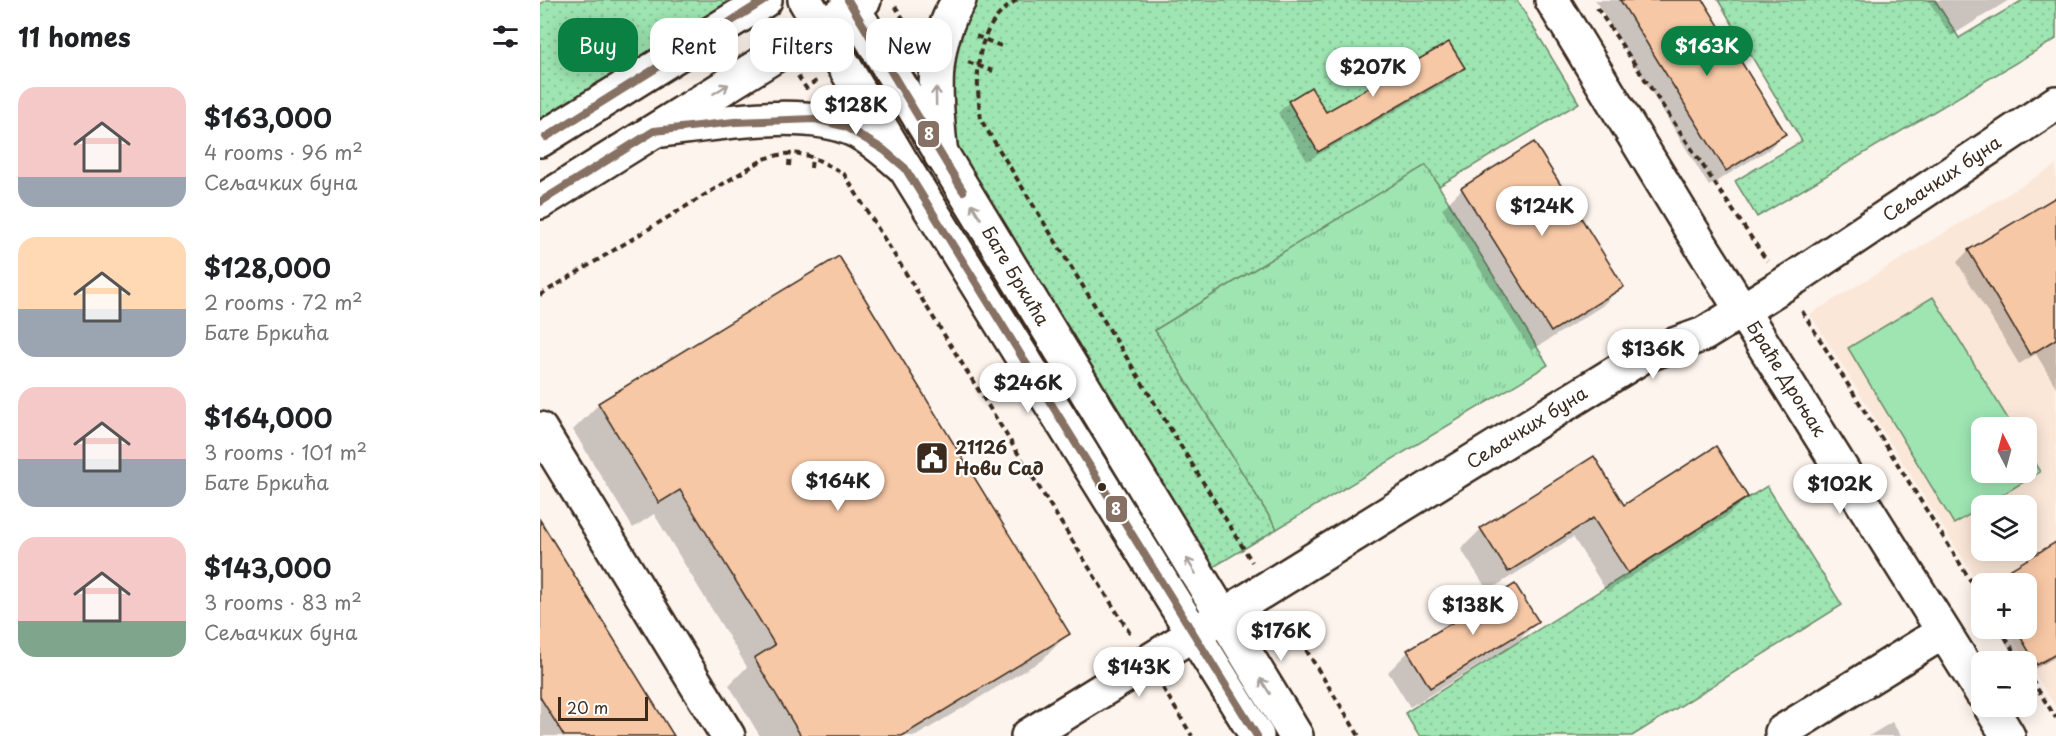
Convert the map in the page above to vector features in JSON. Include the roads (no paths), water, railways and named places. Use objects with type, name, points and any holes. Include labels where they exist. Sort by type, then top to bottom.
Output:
[{"type":"street","points":[[540,140],[765,0]]},
{"type":"street","points":[[941,155],[936,97],[937,69],[941,38],[959,0]]},
{"type":"street","name":"Браће Дроњак","points":[[1552,0],[1971,676]]},
{"type":"street","points":[[540,202],[654,131],[813,13],[855,2]]},
{"type":"street","name":"Бате Бркића","points":[[855,2],[941,155],[1296,736]]},
{"type":"street","name":"Бате Бркића","points":[[813,13],[905,168],[1257,736]]},
{"type":"street","name":"Сељачких буна","points":[[1028,736],[1643,356],[1704,334],[1743,310],[2056,103]]},
{"type":"street","points":[[654,131],[734,122],[815,119],[858,132],[905,168]]},
{"type":"street","points":[[540,429],[728,736]]},
{"type":"street","points":[[1782,732],[1943,632]]},
{"type":"street","points":[[1997,717],[2008,736]]},
{"type":"place","name":"21126 Нови Сад","points":[[932,458]]}]
